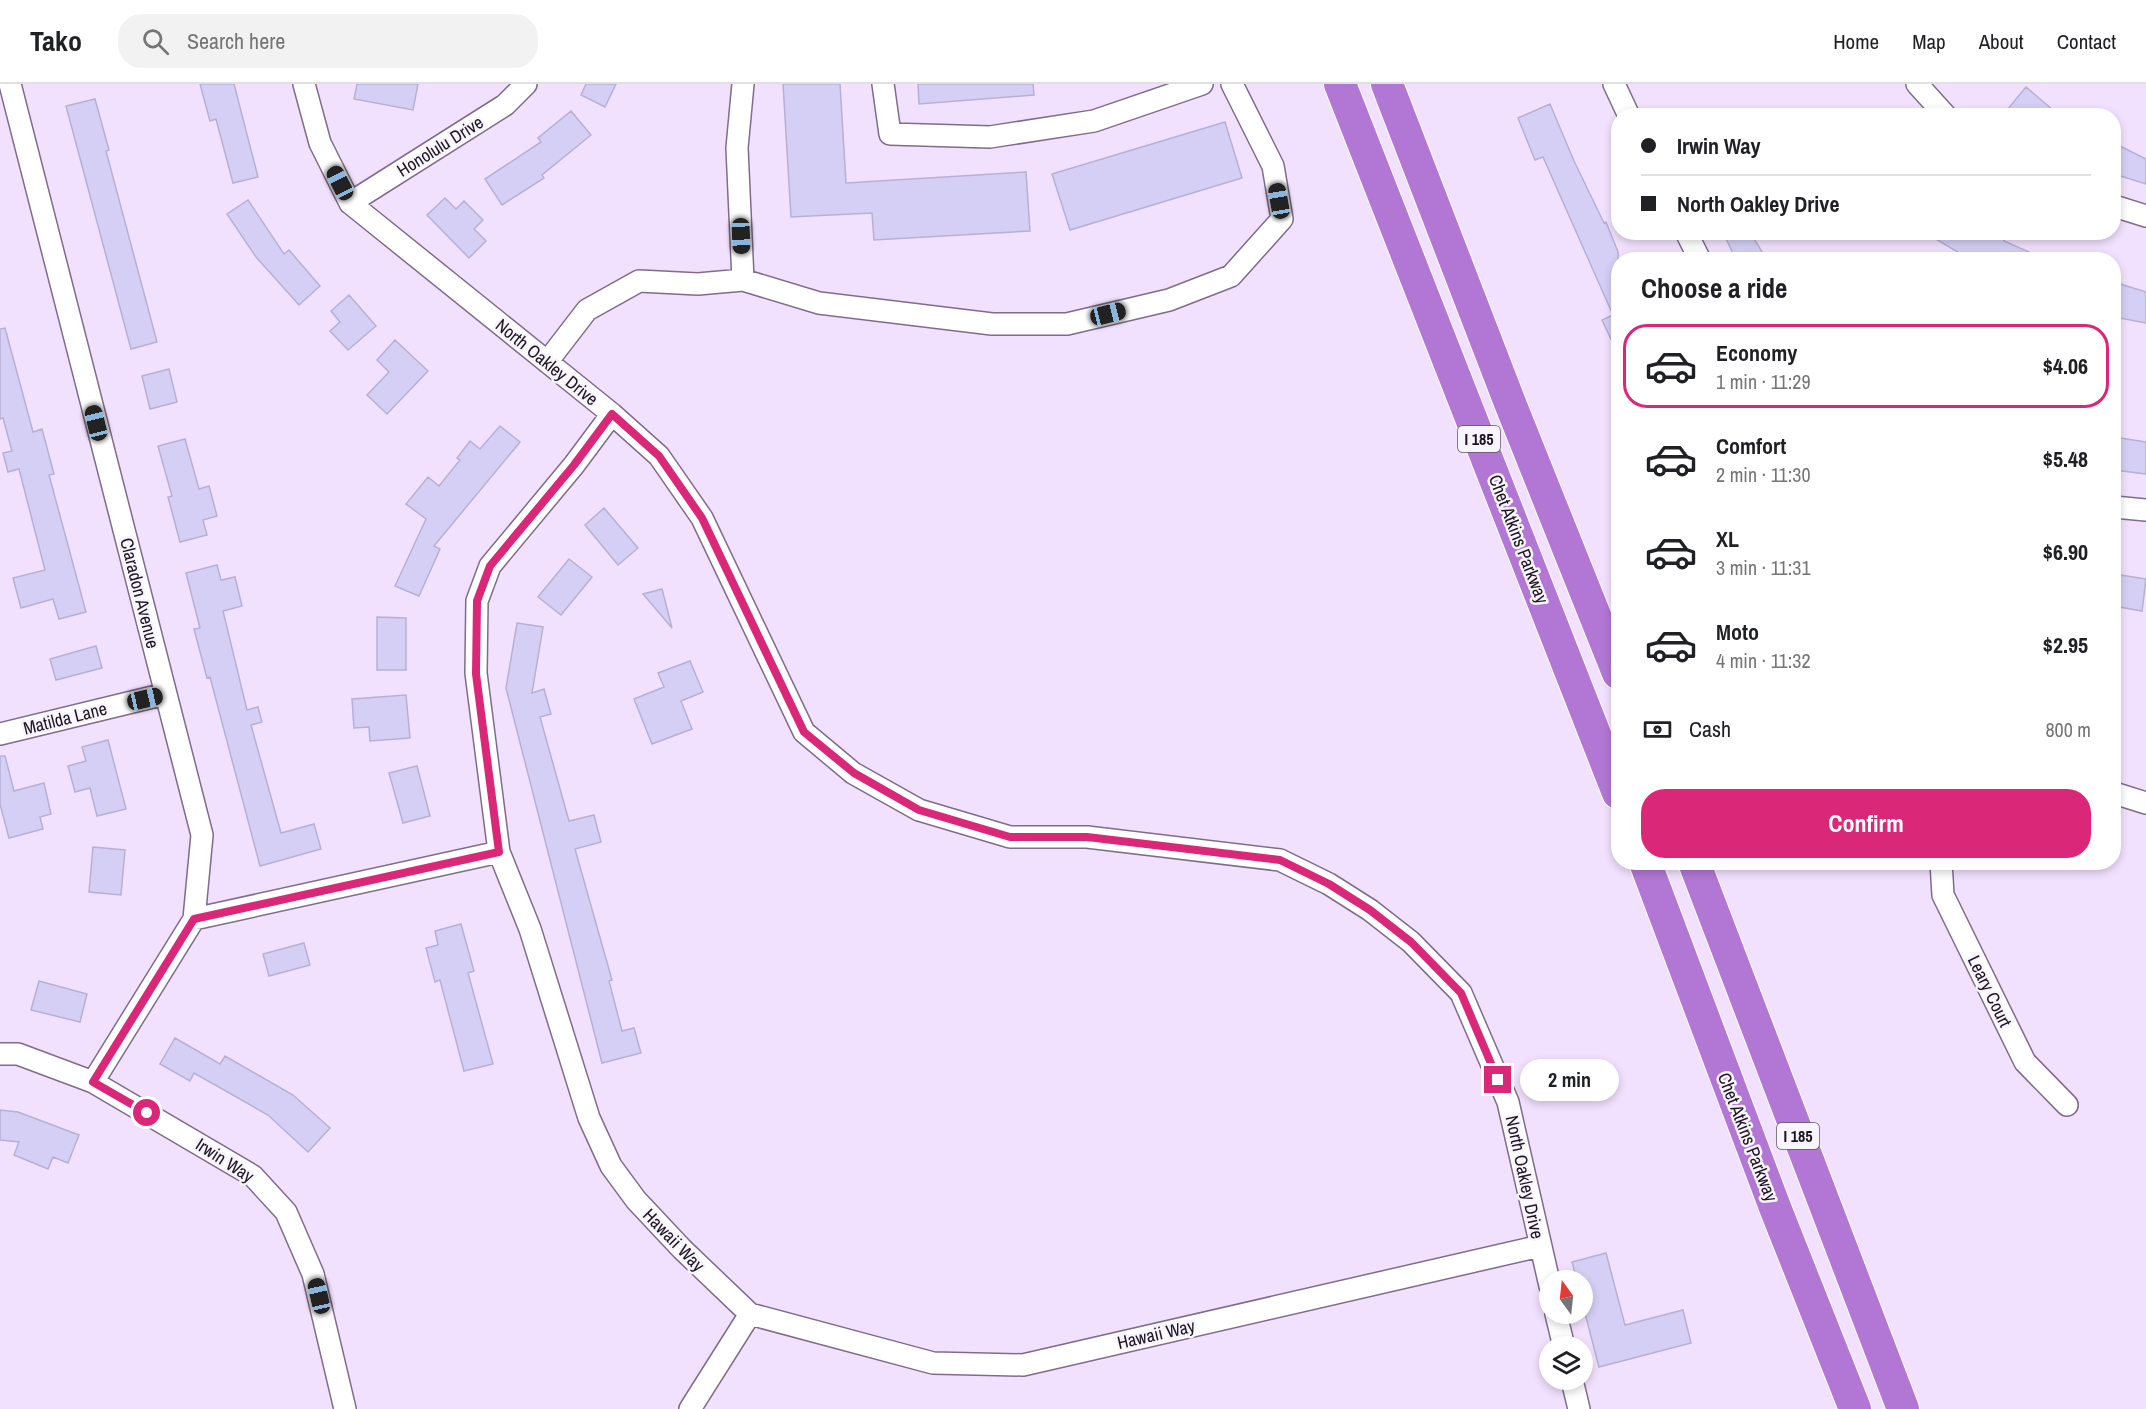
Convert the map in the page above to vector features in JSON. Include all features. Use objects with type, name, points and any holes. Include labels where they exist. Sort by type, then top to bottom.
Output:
[{"type":"highway","name":"Chet Atkins Parkway","points":[[1340,84],[1611,776]]},
{"type":"highway","name":"I 185","points":[[1387,84],[1510,403],[1611,656]]},
{"type":"highway","name":"Chet Atkins Parkway","points":[[1649,870],[1776,1210],[1855,1409]]},
{"type":"highway","name":"I 185","points":[[1697,870],[1903,1409]]},
{"type":"highway","points":[[1776,1210],[1839,1409]]},
{"type":"highway","points":[[1843,1252],[1915,1409]]},
{"type":"street","points":[[0,87],[11,84]]},
{"type":"street","name":"Claradon Avenue","points":[[11,84],[202,835],[194,919],[93,1082]]},
{"type":"street","name":"North Oakley Drive","points":[[304,84],[320,143],[350,203],[612,414],[659,456],[702,518],[804,732],[854,773],[919,810],[1010,837],[1087,837],[1280,860],[1329,884],[1370,910],[1411,942],[1461,993],[1508,1102],[1546,1270]]},
{"type":"street","name":"Honolulu Drive","points":[[350,203],[505,105],[526,84]]},
{"type":"street","points":[[743,84],[738,148],[743,280]]},
{"type":"street","points":[[883,84],[891,134],[990,137],[1094,121],[1202,84]]},
{"type":"street","points":[[547,362],[587,310],[639,281],[698,284],[743,280],[819,303],[992,324],[1067,324],[1169,300],[1231,276],[1282,219],[1273,166],[1232,84]]},
{"type":"street","points":[[1614,84],[1625,108]]},
{"type":"street","points":[[1917,84],[1939,108]]},
{"type":"street","points":[[2121,208],[2146,216]]},
{"type":"street","name":"Hawaii Way","points":[[612,414],[574,465],[490,566],[477,601],[476,674],[499,852],[530,929],[589,1118],[611,1166],[636,1200],[682,1249],[750,1314],[933,1363],[1023,1365],[1540,1246]]},
{"type":"street","points":[[2121,508],[2146,510]]},
{"type":"street","name":"Matilda Lane","points":[[0,734],[165,694]]},
{"type":"street","points":[[2121,795],[2146,803]]},
{"type":"street","points":[[194,919],[499,852]]},
{"type":"street","name":"Leary Court","points":[[1941,870],[1943,895],[2025,1062],[2067,1105]]},
{"type":"street","name":"Irwin Way","points":[[0,1054],[18,1054],[93,1082],[253,1176],[286,1212],[313,1274],[345,1409]]},
{"type":"street","points":[[690,1409],[750,1314]]},
{"type":"street","points":[[1574,1390],[1579,1409]]},
{"type":"building","points":[[200,84],[234,84],[258,177],[233,183],[216,119],[210,121]]},
{"type":"building","points":[[357,84],[418,84],[413,110],[354,99]]},
{"type":"building","points":[[586,84],[616,84],[605,107],[581,95]]},
{"type":"building","points":[[783,84],[840,84],[846,183],[1026,172],[1030,231],[874,240],[872,213],[791,217]]},
{"type":"building","points":[[918,84],[1033,84],[1034,95],[919,104]]},
{"type":"building","points":[[2026,87],[2051,108],[2009,108]]},
{"type":"building","points":[[95,99],[109,150],[106,151],[157,342],[131,349],[66,106]]},
{"type":"building","points":[[1550,104],[1574,161],[1604,223],[1606,222],[1611,240],[1613,240],[1618,252],[1611,252],[1611,310],[1543,157],[1535,160],[1518,118]]},
{"type":"building","points":[[571,111],[591,135],[542,175],[544,178],[502,205],[485,179],[541,142],[538,138]]},
{"type":"building","points":[[1225,122],[1242,178],[1070,230],[1052,174]]},
{"type":"building","points":[[2121,146],[2146,159],[2146,184],[2121,176]]},
{"type":"building","points":[[445,198],[456,209],[464,201],[483,220],[474,229],[486,241],[469,258],[427,215]]},
{"type":"building","points":[[248,200],[284,254],[289,250],[320,286],[299,305],[256,257],[227,214]]},
{"type":"building","points":[[1727,240],[1755,240],[1762,252],[1732,252]]},
{"type":"building","points":[[1937,240],[2004,240],[2029,252],[1958,252]]},
{"type":"building","points":[[2121,284],[2146,292],[2146,323],[2121,318]]},
{"type":"building","points":[[349,295],[376,326],[348,350],[330,331],[340,322],[331,311]]},
{"type":"building","points":[[1611,316],[1611,339],[1602,320]]},
{"type":"building","points":[[5,328],[33,432],[42,429],[54,474],[49,475],[86,612],[59,619],[53,599],[21,608],[13,578],[45,570],[19,469],[8,472],[3,453],[12,451],[3,418],[0,419],[0,329]]},
{"type":"building","points":[[395,340],[428,371],[387,414],[367,395],[389,372],[377,360]]},
{"type":"building","points":[[169,369],[177,402],[150,409],[142,376]]},
{"type":"building","points":[[500,426],[520,442],[434,546],[440,549],[419,596],[395,586],[426,519],[406,504],[428,477],[439,486],[460,460],[457,458],[470,441],[480,449]]},
{"type":"building","points":[[2121,438],[2146,442],[2146,474],[2121,471]]},
{"type":"building","points":[[185,439],[199,489],[209,486],[217,516],[203,520],[207,535],[180,542],[168,497],[172,496],[158,446]]},
{"type":"building","points":[[604,508],[638,548],[618,565],[585,525]]},
{"type":"building","points":[[569,559],[592,577],[561,615],[538,597]]},
{"type":"building","points":[[217,565],[221,580],[235,577],[242,606],[223,611],[247,710],[258,707],[262,722],[251,725],[281,833],[314,824],[321,849],[260,866],[210,677],[207,678],[194,629],[200,628],[186,573]]},
{"type":"building","points":[[2121,575],[2146,579],[2142,611],[2121,607]]},
{"type":"building","points":[[662,589],[672,628],[643,594]]},
{"type":"building","points":[[377,617],[406,618],[406,670],[377,670]]},
{"type":"building","points":[[517,623],[543,627],[532,693],[544,689],[551,714],[540,717],[569,821],[594,815],[601,842],[575,849],[612,980],[609,981],[622,1031],[634,1028],[641,1053],[602,1063],[506,688]]},
{"type":"building","points":[[96,646],[102,668],[56,680],[50,659]]},
{"type":"building","points":[[690,661],[703,692],[681,701],[692,729],[652,744],[634,699],[664,687],[658,673]]},
{"type":"building","points":[[406,695],[410,738],[370,741],[369,727],[354,728],[352,699]]},
{"type":"building","points":[[108,740],[126,809],[97,816],[90,788],[75,792],[68,766],[86,761],[82,747]]},
{"type":"building","points":[[0,756],[5,756],[14,791],[44,783],[51,814],[40,817],[43,829],[9,838],[0,804]]},
{"type":"building","points":[[417,766],[430,816],[403,823],[389,773]]},
{"type":"building","points":[[93,847],[125,850],[121,895],[89,892]]},
{"type":"building","points":[[461,924],[474,971],[468,973],[493,1064],[464,1071],[440,980],[435,982],[426,948],[438,945],[435,931]]},
{"type":"building","points":[[304,943],[310,965],[269,976],[263,954]]},
{"type":"building","points":[[39,981],[87,994],[80,1022],[31,1010]]},
{"type":"building","points":[[175,1038],[220,1064],[225,1056],[293,1095],[330,1128],[308,1152],[268,1115],[194,1073],[190,1081],[160,1064]]},
{"type":"building","points":[[0,1110],[18,1112],[79,1135],[68,1163],[53,1157],[48,1169],[14,1155],[19,1142],[0,1140]]},
{"type":"building","points":[[1606,1253],[1625,1325],[1683,1310],[1691,1343],[1599,1367],[1593,1336],[1591,1336],[1588,1324],[1593,1324],[1593,1270],[1574,1270],[1572,1262]]},
{"type":"route","points":[[147,1113],[93,1082],[194,919],[499,852],[476,674],[477,601],[490,566],[574,465],[612,414],[659,456],[702,518],[804,732],[854,773],[919,810],[1010,837],[1087,837],[1280,860],[1329,884],[1370,910],[1411,942],[1461,993],[1498,1080]]}]
